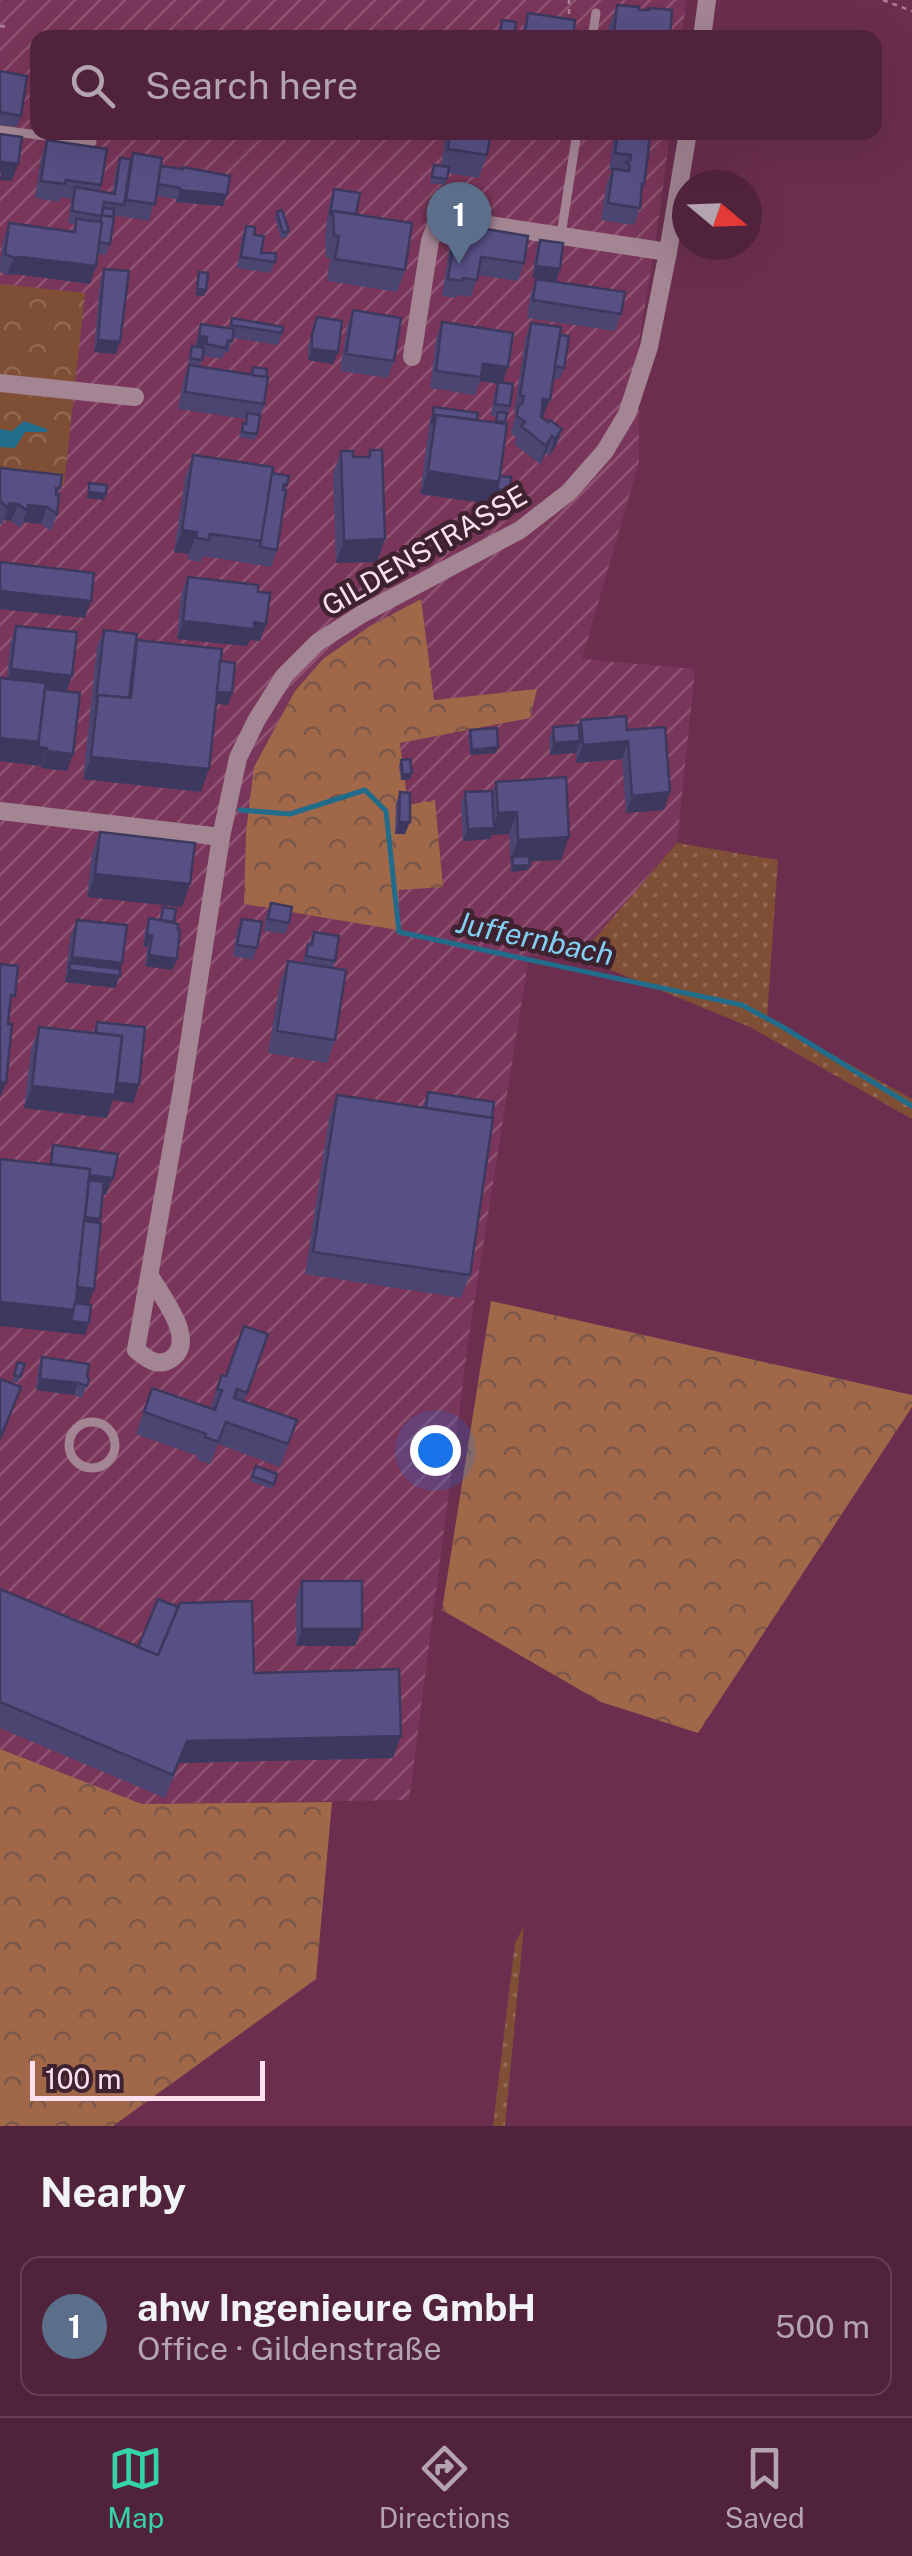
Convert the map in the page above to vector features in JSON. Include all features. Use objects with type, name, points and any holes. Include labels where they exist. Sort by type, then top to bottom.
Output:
[{"type":"street","points":[[703,30],[707,0]]},
{"type":"street","name":"GILDENSTRASSE","points":[[150,1276],[221,837],[238,758],[284,676],[318,642],[362,614],[520,530],[569,492],[605,451],[627,414],[656,321],[687,140]]},
{"type":"street","points":[[412,358],[430,242],[436,224],[443,218],[668,252]]},
{"type":"street","points":[[0,383],[135,398]]},
{"type":"street","points":[[0,811],[221,837]]},
{"type":"lane","points":[[593,30],[596,13]]},
{"type":"lane","points":[[0,130],[30,134]]},
{"type":"lane","points":[[77,140],[92,142]]},
{"type":"lane","points":[[561,235],[576,140]]},
{"type":"lane","points":[[438,197],[443,218]]},
{"type":"lane","points":[[85,1423],[103,1424],[114,1436],[112,1458],[98,1468],[80,1465],[71,1453],[70,1438],[85,1423]]},
{"type":"path","points":[[569,0],[569,14]]},
{"type":"path","points":[[882,0],[912,11]]},
{"type":"path","points":[[0,26],[10,28]]},
{"type":"shaded area","points":[[0,0],[686,0],[683,30],[30,30],[30,140],[669,140],[639,342],[639,462],[582,659],[695,669],[677,843],[579,957],[529,955],[470,1328],[409,1800],[142,1804],[0,1749]],"holes":[[[421,599],[434,700],[535,690],[530,718],[400,743],[408,806],[435,801],[443,886],[399,890],[397,930],[244,904],[246,833],[295,691],[323,659],[370,626]]]},
{"type":"green space","points":[[0,284],[85,293],[64,485],[0,478]]},
{"type":"green space","points":[[421,599],[434,700],[537,689],[530,718],[400,743],[408,805],[435,800],[443,887],[399,890],[397,930],[244,904],[246,833],[254,767],[295,691],[323,659],[370,626]]},
{"type":"green space","points":[[677,843],[778,860],[767,1018],[912,1099],[912,1119],[750,1027],[579,957]]},
{"type":"green space","points":[[491,1301],[912,1395],[912,1407],[698,1733],[601,1702],[442,1610]]},
{"type":"green space","points":[[0,1749],[142,1804],[332,1802],[316,1979],[113,2126],[0,2126]]},
{"type":"green space","points":[[524,1926],[505,2126],[493,2126],[515,1943]]},
{"type":"water","points":[[24,421],[47,432],[25,432],[15,448],[0,447],[0,429],[12,431]]},
{"type":"building","points":[[617,5],[672,10],[671,30],[614,30]]},
{"type":"building","points":[[528,13],[575,20],[574,30],[525,30]]},
{"type":"building","points":[[502,20],[516,22],[515,30],[500,30]]},
{"type":"building","points":[[0,71],[27,76],[21,116],[0,112]]},
{"type":"building","points":[[0,134],[22,137],[18,164],[2,162],[0,172]]},
{"type":"building","points":[[47,140],[107,149],[101,185],[41,181]]},
{"type":"building","points":[[449,140],[490,140],[487,155],[448,149]]},
{"type":"building","points":[[617,140],[649,140],[640,208],[608,203],[613,169],[629,171],[630,166],[626,162],[631,155],[615,153]]},
{"type":"building","points":[[133,153],[162,158],[155,204],[126,200]]},
{"type":"building","points":[[120,158],[131,159],[124,205],[104,202],[102,215],[114,217],[110,244],[99,242],[101,216],[72,211],[75,187],[115,194]]},
{"type":"building","points":[[434,165],[449,167],[447,179],[432,177]]},
{"type":"building","points":[[161,166],[230,176],[227,195],[158,184]]},
{"type":"building","points":[[334,189],[360,193],[356,214],[330,214]]},
{"type":"building","points":[[103,208],[114,209],[113,217],[102,215]]},
{"type":"building","points":[[282,210],[289,231],[283,233],[277,212]]},
{"type":"building","points":[[333,211],[412,223],[405,270],[335,259],[339,236],[334,235]]},
{"type":"building","points":[[76,219],[102,222],[96,266],[5,254],[9,223],[75,232]]},
{"type":"building","points":[[457,221],[471,223],[470,229],[528,236],[524,263],[481,257],[477,280],[448,279]]},
{"type":"building","points":[[246,226],[255,227],[254,235],[264,236],[261,253],[276,253],[275,262],[241,257]]},
{"type":"building","points":[[540,240],[563,243],[560,269],[536,266]]},
{"type":"building","points":[[104,269],[129,271],[120,342],[98,340]]},
{"type":"building","points":[[199,272],[208,273],[206,290],[197,289]]},
{"type":"building","points":[[536,279],[625,292],[621,314],[533,300]]},
{"type":"building","points":[[353,310],[401,318],[394,361],[346,354]]},
{"type":"building","points":[[317,317],[342,321],[338,352],[312,349]]},
{"type":"building","points":[[232,318],[283,327],[282,333],[231,325]]},
{"type":"building","points":[[442,322],[513,333],[508,367],[483,364],[481,377],[436,371]]},
{"type":"building","points":[[531,323],[561,327],[550,400],[543,399],[541,417],[562,429],[546,446],[521,426],[525,422],[517,416],[524,396],[520,396]]},
{"type":"building","points":[[201,324],[234,329],[232,341],[228,340],[226,348],[206,344],[207,337],[199,336]]},
{"type":"building","points":[[560,335],[569,336],[564,368],[555,366]]},
{"type":"building","points":[[192,346],[204,348],[202,360],[190,358]]},
{"type":"building","points":[[189,365],[268,377],[264,404],[185,392]]},
{"type":"building","points":[[253,367],[267,369],[266,377],[252,375]]},
{"type":"building","points":[[498,382],[513,384],[510,406],[495,404]]},
{"type":"building","points":[[434,407],[478,413],[477,420],[436,415],[432,425]]},
{"type":"building","points":[[498,412],[507,413],[505,422],[496,421]]},
{"type":"building","points":[[247,413],[260,415],[257,434],[242,432]]},
{"type":"building","points":[[436,415],[507,424],[499,482],[428,471]]},
{"type":"building","points":[[370,450],[382,450],[385,539],[344,541],[341,451],[353,451],[353,457],[370,457]]},
{"type":"building","points":[[193,455],[273,467],[262,541],[210,534],[209,540],[196,538],[197,532],[182,530]]},
{"type":"building","points":[[0,468],[62,475],[60,488],[56,488],[57,514],[47,507],[28,505],[28,511],[9,503],[8,508],[0,501]]},
{"type":"building","points":[[272,473],[289,476],[283,490],[277,550],[260,547]]},
{"type":"building","points":[[500,476],[511,477],[509,491],[497,489]]},
{"type":"building","points":[[89,483],[107,485],[106,494],[89,492]]},
{"type":"building","points":[[0,562],[94,573],[91,601],[0,591]]},
{"type":"building","points":[[188,577],[258,585],[258,592],[270,593],[266,624],[254,622],[254,629],[183,621]]},
{"type":"building","points":[[16,626],[77,632],[72,676],[11,669]]},
{"type":"building","points":[[104,630],[137,634],[129,698],[98,695],[96,700]]},
{"type":"building","points":[[137,640],[222,649],[209,769],[91,757],[98,695],[131,698]]},
{"type":"building","points":[[220,661],[235,663],[232,693],[217,692]]},
{"type":"building","points":[[0,678],[46,683],[39,742],[0,738]]},
{"type":"building","points":[[45,689],[80,693],[73,754],[38,747]]},
{"type":"building","points":[[626,716],[627,730],[665,727],[670,792],[632,796],[628,741],[583,745],[581,720]]},
{"type":"building","points":[[579,725],[580,741],[554,743],[553,727]]},
{"type":"building","points":[[497,728],[498,747],[472,750],[470,730]]},
{"type":"building","points":[[410,759],[412,773],[403,775],[401,760]]},
{"type":"building","points":[[566,777],[569,837],[518,840],[517,812],[498,813],[496,782]]},
{"type":"building","points":[[492,791],[494,828],[468,829],[465,792]]},
{"type":"building","points":[[400,792],[410,793],[410,822],[399,822]]},
{"type":"building","points":[[100,832],[195,843],[190,884],[95,874]]},
{"type":"building","points":[[529,856],[530,865],[513,866],[512,857]]},
{"type":"building","points":[[271,903],[292,907],[289,923],[268,919]]},
{"type":"building","points":[[163,907],[176,909],[174,922],[161,920]]},
{"type":"building","points":[[149,918],[178,924],[177,959],[149,955]]},
{"type":"building","points":[[242,919],[262,922],[257,948],[237,945]]},
{"type":"building","points":[[77,920],[127,925],[122,963],[72,957]]},
{"type":"building","points":[[314,932],[339,936],[335,961],[306,956]]},
{"type":"building","points":[[288,961],[346,970],[335,1040],[277,1031]]},
{"type":"building","points":[[70,963],[120,969],[120,976],[69,970]]},
{"type":"building","points":[[0,964],[18,966],[8,1024],[12,1024],[6,1083],[0,1082]]},
{"type":"building","points":[[97,1022],[145,1027],[139,1085],[117,1083],[122,1036],[96,1033]]},
{"type":"building","points":[[39,1027],[122,1036],[115,1095],[32,1086]]},
{"type":"building","points":[[428,1092],[494,1102],[492,1118],[426,1108]]},
{"type":"building","points":[[337,1095],[493,1118],[470,1275],[313,1252]]},
{"type":"building","points":[[53,1145],[118,1154],[113,1178],[89,1175],[90,1169],[51,1164]]},
{"type":"building","points":[[0,1159],[90,1169],[75,1310],[0,1302]]},
{"type":"building","points":[[89,1180],[104,1182],[100,1219],[85,1217]]},
{"type":"building","points":[[84,1221],[101,1223],[94,1289],[77,1287]]},
{"type":"building","points":[[75,1303],[91,1305],[89,1323],[71,1321]]},
{"type":"building","points":[[244,1326],[268,1334],[247,1393],[237,1389],[234,1398],[297,1420],[288,1444],[226,1422],[218,1442],[144,1412],[152,1388],[215,1410],[222,1390],[217,1389],[222,1375],[226,1376]]},
{"type":"building","points":[[42,1357],[89,1364],[87,1386],[40,1379]]},
{"type":"building","points":[[18,1362],[25,1364],[20,1377],[14,1375]]},
{"type":"building","points":[[0,1379],[21,1387],[0,1439]]},
{"type":"building","points":[[256,1466],[277,1474],[274,1484],[252,1476]]},
{"type":"building","points":[[302,1581],[362,1581],[362,1629],[302,1629]]},
{"type":"building","points":[[0,1589],[158,1655],[180,1603],[252,1601],[254,1673],[399,1669],[401,1736],[187,1741],[173,1775],[0,1702]]},
{"type":"building","points":[[158,1599],[178,1607],[158,1655],[138,1647]]},
{"type":"waterway","name":"Juffernbach","points":[[240,810],[290,814],[365,790],[386,811],[399,932],[742,1005],[912,1106]]},
{"type":"place","name":"ahw Ingenieure GmbH","points":[[459,264]]}]
